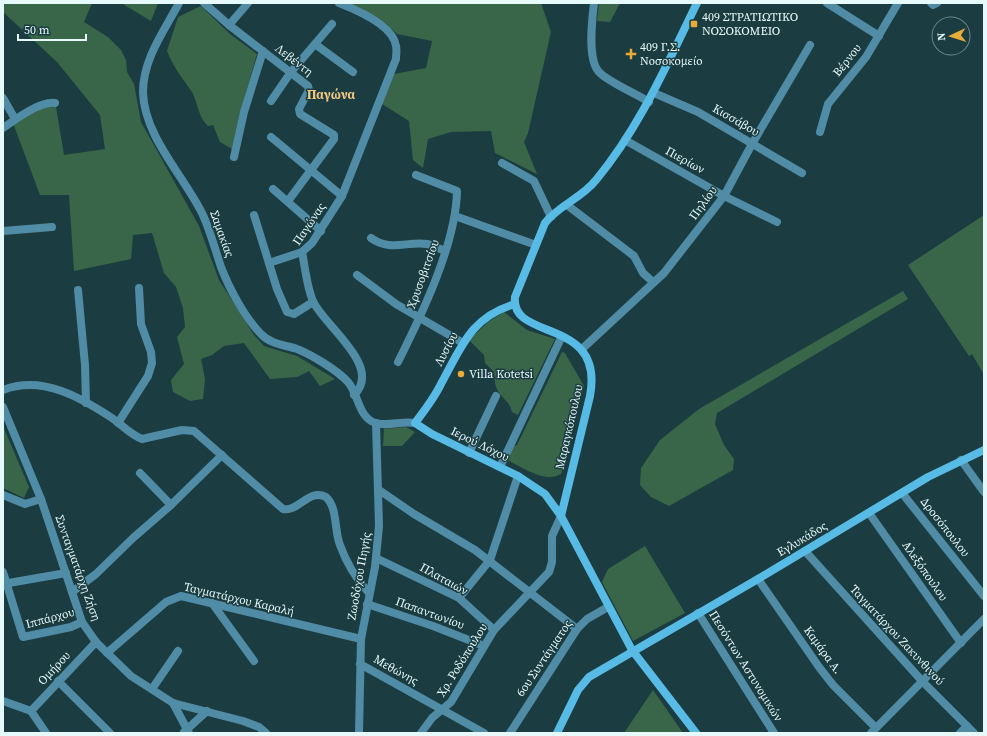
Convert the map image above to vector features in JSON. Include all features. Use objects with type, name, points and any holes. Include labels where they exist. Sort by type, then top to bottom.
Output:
[{"type":"main road","points":[[582,349],[562,336],[527,320],[518,311],[515,304],[517,292],[543,226],[551,217],[567,204],[590,188],[625,140],[650,102],[697,3]]},
{"type":"main road","name":"Λυσίου","points":[[415,423],[437,392],[472,329],[484,319],[502,308],[515,304]]},
{"type":"main road","name":"Μαραγκόπουλου","points":[[561,516],[592,387],[590,362],[582,349]]},
{"type":"main road","name":"Ιερού Λόχου","points":[[415,423],[432,434],[518,476],[542,491],[561,516]]},
{"type":"main road","name":"Εγλυκάδος","points":[[557,733],[573,698],[585,680],[632,650],[758,579],[902,493],[961,460],[984,450]]},
{"type":"main road","points":[[561,516],[632,650],[696,733]]},
{"type":"street","name":"Σαμακίας","points":[[179,3],[157,43],[146,68],[143,98],[150,123],[164,150],[201,211],[230,287],[260,333],[267,340],[298,350],[320,361],[348,382],[367,417],[376,423]]},
{"type":"street","name":"Λεβέντη","points":[[204,3],[229,26],[291,72],[309,88],[299,109],[300,114],[334,137],[288,200]]},
{"type":"street","points":[[229,26],[248,3]]},
{"type":"street","name":"Παγώνας","points":[[339,3],[369,17],[384,28],[396,45],[396,59],[342,196],[312,244],[302,252],[314,302],[361,365],[362,384],[354,394]]},
{"type":"street","points":[[594,3],[592,46],[595,67],[604,76],[650,102]]},
{"type":"street","points":[[827,3],[879,36]]},
{"type":"street","name":"Βέρνου","points":[[820,132],[828,104],[861,64],[898,3]]},
{"type":"street","points":[[931,3],[933,5],[937,3]]},
{"type":"street","points":[[271,101],[291,72],[332,24]]},
{"type":"street","points":[[315,44],[354,72]]},
{"type":"street","name":"Πηλίου","points":[[582,349],[673,262],[724,196],[752,144],[810,46]]},
{"type":"street","points":[[234,157],[244,112],[263,51]]},
{"type":"street","name":"Κισσάβου","points":[[654,93],[694,110],[802,173]]},
{"type":"street","points":[[3,98],[15,119]]},
{"type":"street","points":[[3,128],[15,119],[46,103],[55,103]]},
{"type":"street","points":[[271,137],[342,196]]},
{"type":"street","name":"Πιερίων","points":[[625,140],[724,196],[777,222]]},
{"type":"street","points":[[502,163],[534,181],[551,217]]},
{"type":"street","name":"Χρυσοβιτσίου","points":[[398,362],[420,318],[445,251],[455,216],[457,191],[416,175]]},
{"type":"street","points":[[273,189],[288,200],[321,230]]},
{"type":"street","points":[[567,204],[634,256],[642,273],[653,282]]},
{"type":"street","points":[[254,214],[270,262],[277,289],[287,312],[294,314],[314,302]]},
{"type":"street","points":[[455,216],[536,245]]},
{"type":"street","points":[[3,230],[52,227]]},
{"type":"street","points":[[371,238],[378,244],[402,246],[427,244],[445,251]]},
{"type":"street","points":[[270,262],[302,252]]},
{"type":"street","points":[[356,274],[396,304],[463,343]]},
{"type":"street","points":[[118,423],[148,376],[152,363],[151,352],[141,324],[139,288]]},
{"type":"street","points":[[78,290],[86,371],[86,403]]},
{"type":"street","points":[[500,467],[562,336]]},
{"type":"street","points":[[3,390],[38,384],[56,389],[86,403],[118,423],[138,438],[144,440],[178,431],[191,430],[200,435],[281,509],[291,509],[314,496],[323,495],[328,499],[332,508],[340,547],[361,583],[369,593]]},
{"type":"street","points":[[470,453],[496,396]]},
{"type":"street","name":"Συνταγματάρχη Ζήση","points":[[3,407],[41,499],[82,622],[96,642],[131,676],[173,702],[251,724],[266,733]]},
{"type":"street","points":[[376,423],[415,423]]},
{"type":"street","name":"Ζωοδόχου Πηγής","points":[[360,733],[360,639],[376,558],[380,517],[376,423]]},
{"type":"street","points":[[72,592],[96,574],[132,538],[171,505],[222,455]]},
{"type":"street","points":[[961,460],[984,492]]},
{"type":"street","points":[[140,473],[171,505]]},
{"type":"street","points":[[459,598],[490,560],[518,476]]},
{"type":"street","points":[[379,490],[414,514],[490,560],[577,629]]},
{"type":"street","name":"Δροσόπουλου","points":[[902,493],[984,596]]},
{"type":"street","points":[[3,495],[25,504],[41,499]]},
{"type":"street","name":"Αλεξόπουλου","points":[[869,513],[961,644]]},
{"type":"street","name":"Χρ. Ροδόπουλου","points":[[421,733],[432,718],[451,702],[494,630],[531,593],[551,570],[552,536],[561,516]]},
{"type":"street","name":"Ταγματάρχου Ζακυνθινού","points":[[805,551],[923,682],[974,733]]},
{"type":"street","name":"Πλαταιών","points":[[376,558],[459,598],[494,630]]},
{"type":"street","points":[[3,572],[5,584],[66,573]]},
{"type":"street","name":"Καμάρα Α.","points":[[758,579],[819,667],[833,685],[874,730]]},
{"type":"street","name":"Ιππάρχου","points":[[5,584],[23,637],[71,627],[82,622]]},
{"type":"street","name":"Ταγματάρχου Καραλή","points":[[107,654],[173,598],[181,596],[360,639]]},
{"type":"street","points":[[212,603],[254,661]]},
{"type":"street","name":"Παπαντωνίου","points":[[367,604],[433,626],[484,646]]},
{"type":"street","name":"6ου Συντάγματος","points":[[510,733],[577,629],[587,619],[608,607]]},
{"type":"street","name":"Πεσόντων Αστυνομικών","points":[[698,613],[774,733]]},
{"type":"street","points":[[874,730],[961,644],[984,619]]},
{"type":"street","name":"Ομήρου","points":[[31,711],[96,642]]},
{"type":"street","points":[[152,689],[178,651]]},
{"type":"street","name":"Μεθώνης","points":[[360,664],[484,733]]},
{"type":"street","points":[[58,681],[110,733]]},
{"type":"street","points":[[3,700],[31,711],[46,733]]},
{"type":"street","points":[[173,702],[186,732],[207,712]]},
{"type":"street","points":[[960,733],[967,726]]},
{"type":"green space","points":[[3,3],[92,3],[84,22],[108,37],[121,50],[126,60],[127,72],[134,84],[141,122],[199,226],[219,280],[254,335],[264,346],[297,356],[335,379],[320,386],[309,371],[297,377],[270,379],[244,343],[224,346],[212,355],[201,359],[205,379],[203,399],[190,401],[173,392],[171,380],[184,364],[177,337],[185,327],[183,308],[176,287],[164,273],[152,233],[133,235],[131,259],[74,271],[69,195],[40,195],[13,123],[48,105],[56,107],[64,155],[105,149],[100,115],[57,62],[3,12]]},
{"type":"green space","points":[[121,3],[158,3],[151,21]]},
{"type":"green space","points":[[345,3],[541,3],[551,32],[528,133],[524,142],[537,174],[495,153],[491,131],[451,132],[428,139],[423,168],[413,160],[409,121],[382,104],[394,74],[426,68],[432,41],[397,34],[385,23]]},
{"type":"green space","points":[[599,3],[620,3],[610,22],[597,21]]},
{"type":"green space","points":[[201,6],[230,34],[257,54],[239,117],[232,149],[220,142],[213,125],[208,126],[202,118],[192,92],[175,68],[167,51],[178,17]]},
{"type":"green space","points":[[984,215],[984,375],[972,354],[969,356],[908,265]]},
{"type":"green space","points":[[903,291],[908,299],[717,413],[715,424],[724,445],[734,459],[733,470],[669,506],[651,497],[640,485],[641,468],[660,440],[699,409]]},
{"type":"green space","points":[[504,312],[527,330],[555,339],[518,415],[512,412],[508,402],[498,391],[495,384],[494,372],[485,363],[484,355],[469,340],[488,322]]},
{"type":"green space","points":[[562,352],[565,353],[584,386],[561,474],[555,477],[548,477],[533,473],[507,460],[514,446],[517,445]]},
{"type":"green space","points":[[3,426],[29,487],[24,498],[3,488]]},
{"type":"green space","points":[[406,427],[415,432],[402,446],[383,446],[384,429]]},
{"type":"green space","points":[[645,546],[685,613],[633,641],[602,582],[608,569]]},
{"type":"green space","points":[[653,690],[683,733],[624,733]]},
{"type":"place","name":"409 ΣΤΡΑΤΙΩΤΙΚΟ ΝΟΣΟΚΟΜΕΙΟ","points":[[694,24]]},
{"type":"place","name":"409 Γ.Σ. Νοσοκομείο","points":[[631,54]]},
{"type":"place","name":"Villa Kotetsi","points":[[461,374]]},
{"type":"district","name":"Παγώνα","points":[[331,94]]}]
